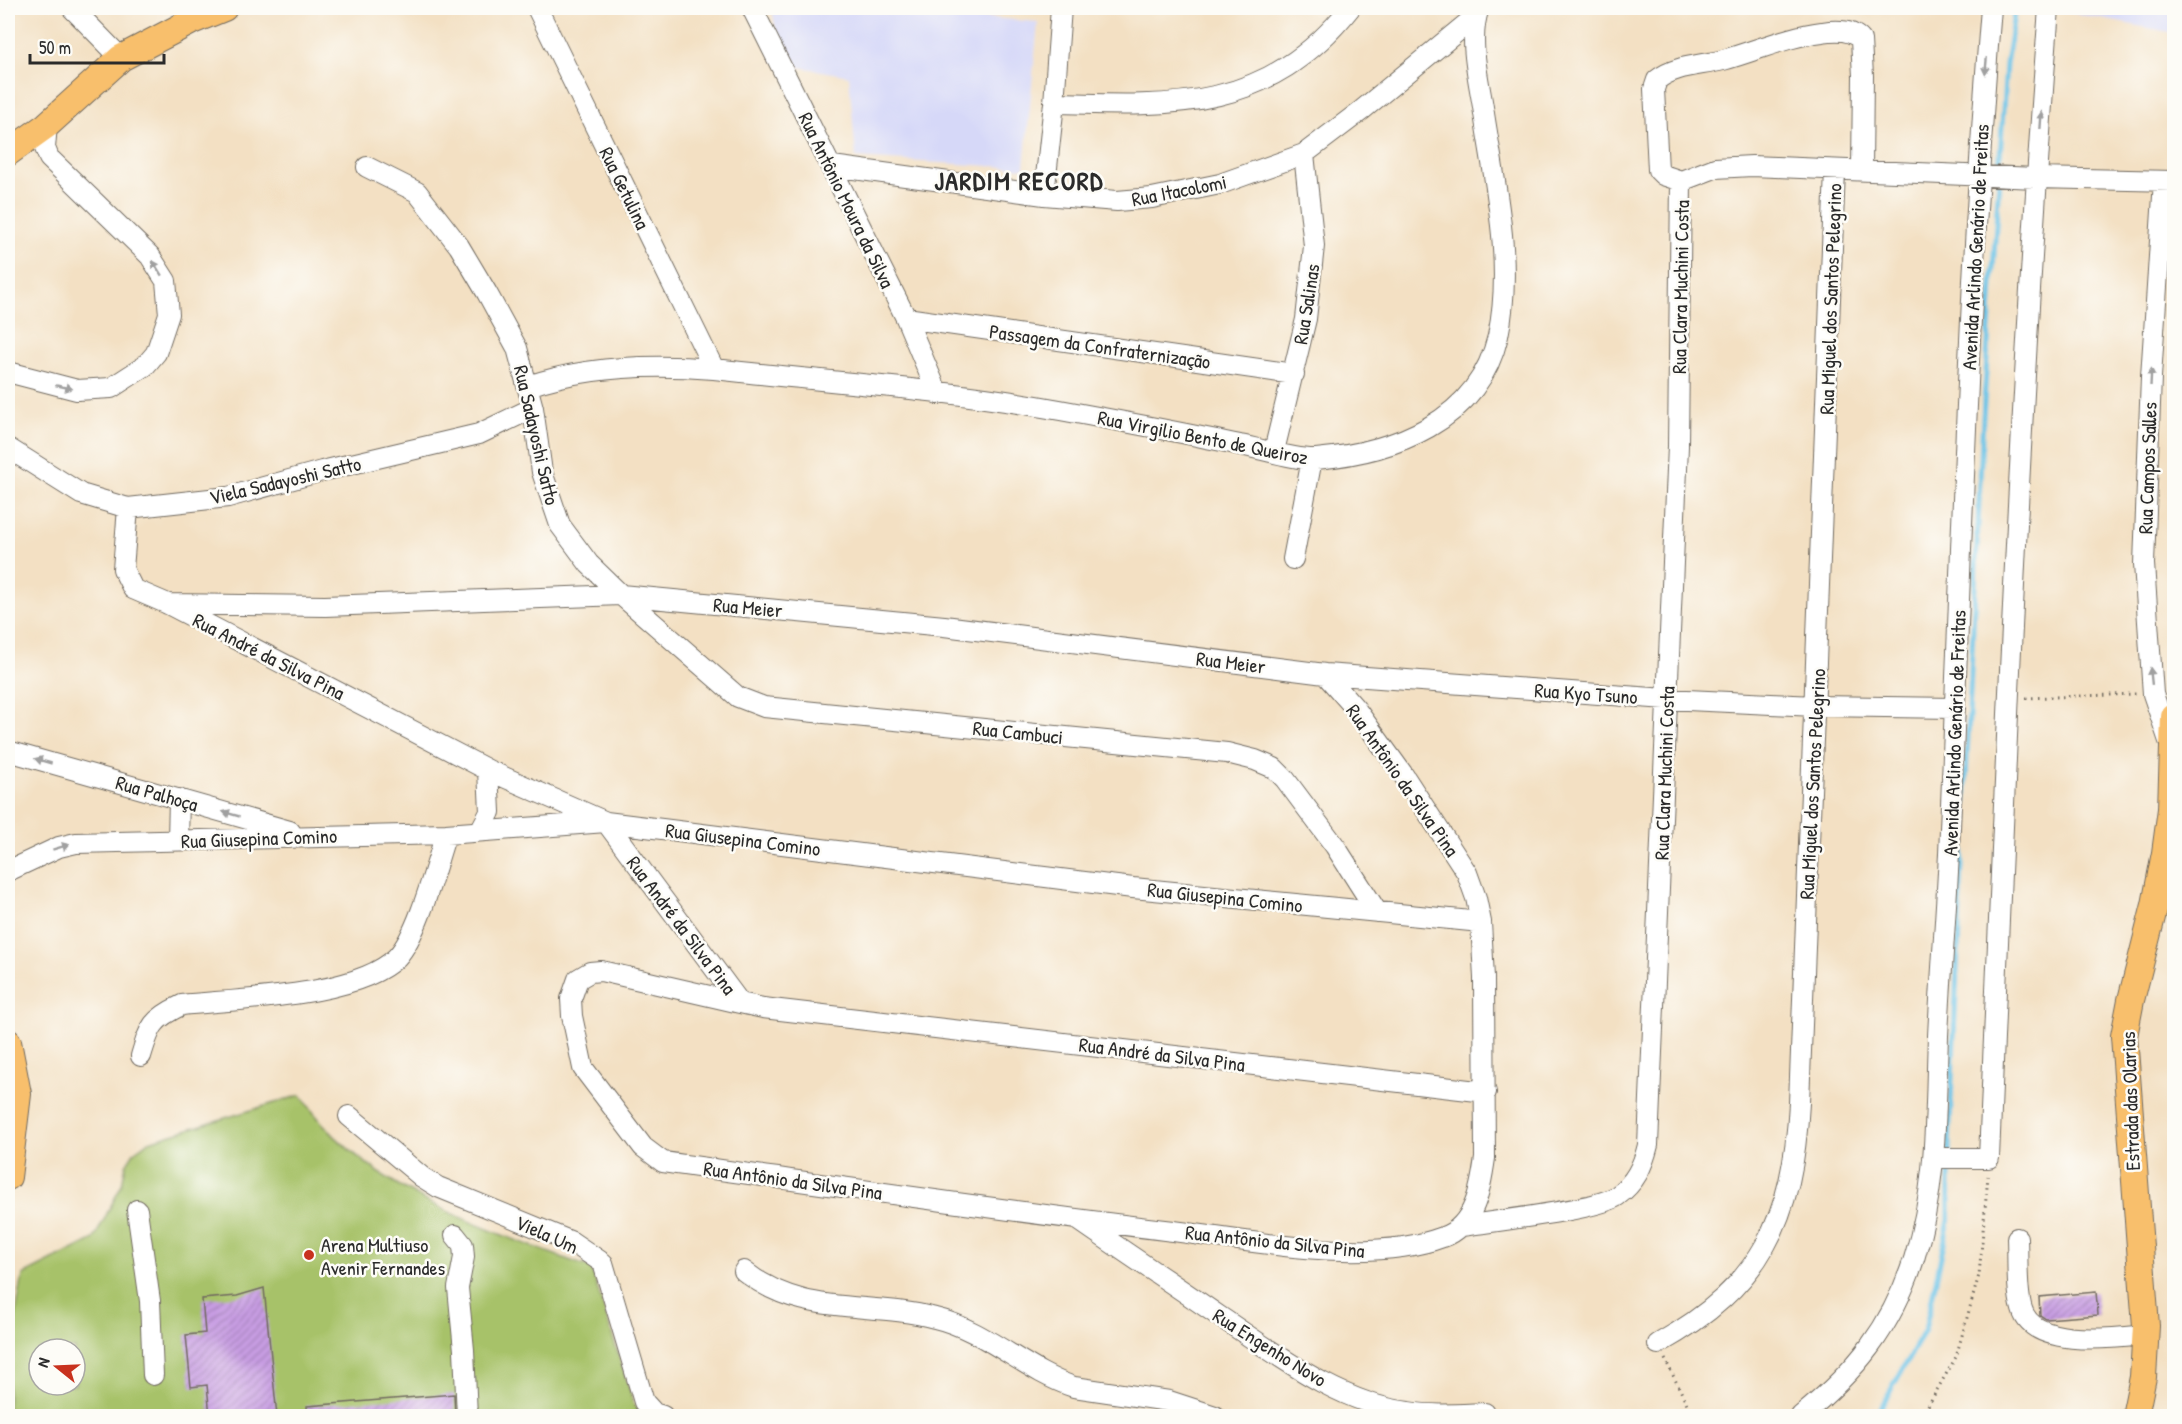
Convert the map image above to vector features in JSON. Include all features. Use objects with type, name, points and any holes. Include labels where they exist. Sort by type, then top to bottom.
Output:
[{"type":"main road","points":[[8,153],[47,125],[121,58],[224,8]]},
{"type":"main road","name":"Estrada das Olarias","points":[[2135,1416],[2143,1377],[2146,1335],[2124,1036],[2155,905],[2173,811],[2175,717]]},
{"type":"main road","points":[[8,1042],[18,1094],[8,1177]]},
{"type":"street","points":[[72,8],[121,58]]},
{"type":"street","name":"Rua Getulina","points":[[537,8],[714,369]]},
{"type":"street","name":"Rua Antônio Moura da Silva","points":[[753,8],[906,318],[938,394]]},
{"type":"street","points":[[1044,195],[1061,8]]},
{"type":"street","points":[[1054,103],[1125,105],[1167,103],[1240,91],[1278,72],[1314,47],[1350,8]]},
{"type":"street","name":"Avenida Arlindo Genário de Freitas","points":[[1801,1416],[1847,1377],[1871,1347],[1896,1307],[1914,1257],[1940,1158],[1938,1036],[1980,174],[1991,8]]},
{"type":"street","points":[[1940,1158],[1982,1159],[2036,178],[2049,8]]},
{"type":"street","name":"Rua Virgilio Bento de Queiroz","points":[[528,386],[570,373],[671,366],[1045,407],[1311,459],[1370,452],[1415,437],[1454,411],[1482,375],[1498,336],[1504,292],[1502,237],[1475,57],[1478,12]]},
{"type":"street","name":"Rua Itacolomi","points":[[832,166],[1044,195],[1117,201],[1152,198],[1220,184],[1304,153],[1362,110],[1478,12]]},
{"type":"street","points":[[1862,169],[1862,43],[1858,37],[1847,32],[1822,32],[1664,74],[1657,80],[1654,89],[1658,170],[1663,175],[1681,181],[1715,168],[1733,166],[2169,181]]},
{"type":"street","points":[[8,372],[76,390],[111,388],[145,366],[156,353],[168,314],[166,281],[150,256],[49,158],[45,148],[47,125]]},
{"type":"street","name":"Rua Salinas","points":[[1274,452],[1306,319],[1314,246],[1304,153]]},
{"type":"street","name":"Rua Sadayoshi Satto","points":[[367,167],[417,192],[459,246],[517,348],[533,408],[542,472],[560,525],[589,564],[621,595]]},
{"type":"street","name":"Rua Miguel dos Santos Pelegrino","points":[[1658,1344],[1692,1325],[1729,1294],[1756,1264],[1781,1215],[1793,1167],[1799,1103],[1816,706],[1835,170]]},
{"type":"street","name":"Rua Clara Muchini Costa","points":[[1463,1227],[1592,1205],[1616,1197],[1633,1182],[1643,1164],[1648,1146],[1678,446],[1681,181]]},
{"type":"street","name":"Rua Campos Salles","points":[[2169,181],[2151,377],[2144,542],[2147,639],[2153,694],[2173,752]]},
{"type":"street","name":"Passagem da Confraternização","points":[[906,318],[1294,374]]},
{"type":"street","name":"Viela Sadayoshi Satto","points":[[8,448],[81,494],[128,508],[228,497],[321,471],[479,434],[533,408]]},
{"type":"street","points":[[1293,560],[1311,459]]},
{"type":"street","name":"Rua André da Silva Pina","points":[[128,508],[123,569],[126,580],[133,589],[141,595],[168,604],[488,770],[606,822],[740,1003],[775,1009],[1486,1092]]},
{"type":"street","name":"Rua Meier","points":[[168,604],[325,606],[621,595],[944,626],[1325,674]]},
{"type":"street","name":"Rua Cambuci","points":[[621,595],[738,697],[764,706],[1227,753],[1255,760],[1274,768],[1286,779],[1335,846],[1377,912]]},
{"type":"street","name":"Rua Kyo Tsuno","points":[[1325,674],[1666,699],[1816,706],[1955,708]]},
{"type":"street","name":"Rua Antônio da Silva Pina","points":[[740,1003],[601,971],[590,972],[578,979],[571,999],[572,1016],[583,1068],[643,1147],[663,1162],[1076,1219],[1327,1250],[1374,1251],[1444,1237],[1463,1227],[1480,1192],[1485,1158],[1486,1092],[1481,922],[1467,873],[1402,773],[1355,708],[1325,674]]},
{"type":"street","name":"Rua Palhoça","points":[[8,751],[307,836]]},
{"type":"street","points":[[480,831],[490,812],[488,770]]},
{"type":"street","points":[[178,840],[179,799]]},
{"type":"street","name":"Rua Giusepina Comino","points":[[8,872],[40,855],[76,843],[446,834],[606,822],[1133,888],[1481,922]]},
{"type":"street","points":[[141,1056],[149,1031],[160,1015],[182,1005],[340,987],[369,977],[397,957],[412,934],[446,834]]},
{"type":"street","name":"Viela Um","points":[[349,1116],[422,1177],[438,1187],[572,1242],[603,1263],[644,1402],[654,1413],[663,1416]]},
{"type":"street","points":[[137,1210],[150,1301],[153,1375]]},
{"type":"street","name":"Rua Engenho Novo","points":[[1076,1219],[1292,1365],[1338,1389],[1378,1405],[1407,1412],[1445,1415],[1485,1413]]},
{"type":"street","points":[[455,1235],[463,1245],[464,1257],[458,1288],[467,1416]]},
{"type":"street","points":[[2017,1239],[2022,1310],[2038,1330],[2075,1338],[2146,1335]]},
{"type":"street","points":[[744,1272],[768,1289],[807,1303],[937,1318],[984,1338],[1060,1382],[1074,1387],[1169,1401],[1215,1416]]},
{"type":"street","points":[[150,1301],[162,1337]]},
{"type":"path","points":[[2009,698],[2153,694]]},
{"type":"path","points":[[1922,1416],[1956,1357],[1979,1275],[1982,1159]]},
{"type":"path","points":[[1658,1344],[1693,1416]]},
{"type":"shaded area","points":[[772,8],[879,8],[1038,22],[1024,168],[856,158],[849,76],[789,65],[775,26]]},
{"type":"shaded area","points":[[2061,8],[2174,8],[2174,33],[2061,11]]},
{"type":"green space","name":"Arena Multiuso Avenir Fernandes","points":[[301,1095],[327,1128],[358,1157],[393,1182],[471,1222],[591,1268],[634,1404],[642,1416],[8,1416],[8,1357],[23,1275],[94,1239],[122,1184],[126,1165],[135,1151],[149,1141]]},
{"type":"building","points":[[264,1288],[277,1416],[210,1416],[207,1385],[191,1387],[186,1335],[205,1333],[202,1299],[237,1296]]},
{"type":"building","points":[[2096,1292],[2098,1315],[2046,1319],[2040,1315],[2039,1297]]},
{"type":"building","points":[[454,1394],[455,1416],[307,1416],[307,1406]]},
{"type":"waterway","points":[[1999,172],[2006,64],[2015,8]]},
{"type":"waterway","points":[[1876,1416],[1925,1330],[1949,1220],[1949,1145],[1983,417],[1999,181]]},
{"type":"place","name":"Arena Multiuso Avenir Fernandes","points":[[309,1255]]},
{"type":"district","name":"JARDIM RECORD","points":[[1019,180]]}]
